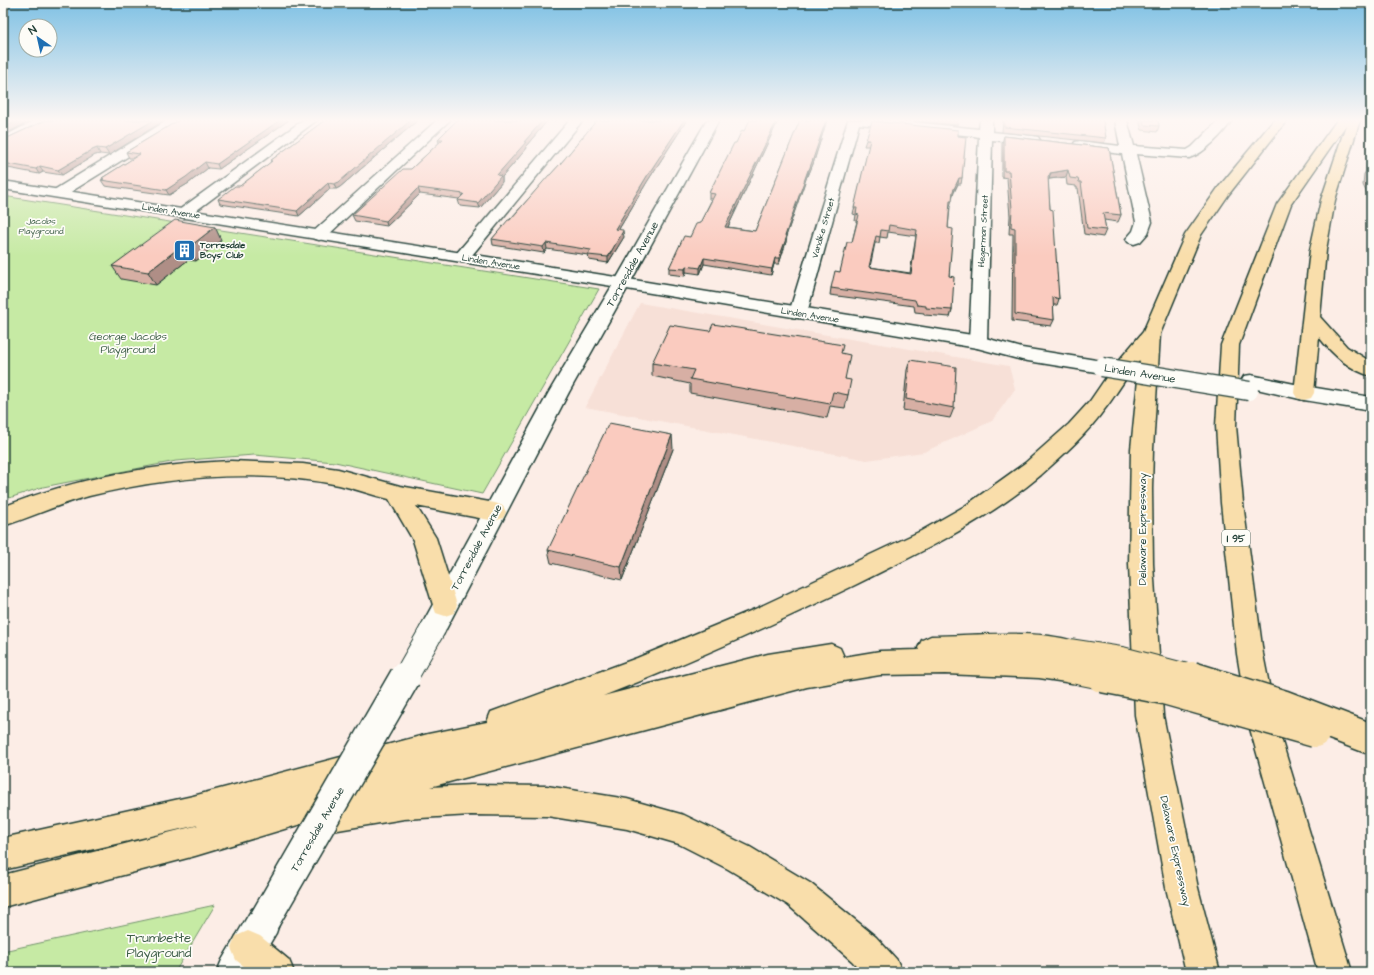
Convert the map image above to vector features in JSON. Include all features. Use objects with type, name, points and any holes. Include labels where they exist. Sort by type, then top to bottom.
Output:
[{"type":"highway","name":"Delaware Expressway","points":[[1203,972],[1182,888],[1149,715],[1141,564],[1142,449],[1151,334],[1193,235],[1223,191],[1244,166]]},
{"type":"highway","name":"I 95","points":[[1311,166],[1284,204],[1230,345],[1226,426],[1232,503],[1250,654],[1263,725],[1336,972]]},
{"type":"highway","points":[[1304,393],[1314,286],[1323,223],[1328,200],[1339,166]]},
{"type":"highway","points":[[1312,318],[1340,351],[1371,370]]},
{"type":"highway","points":[[428,748],[644,668],[764,617],[929,538],[974,512],[1007,489],[1054,450],[1097,406],[1121,370],[1151,334]]},
{"type":"highway","points":[[3,517],[79,490],[145,476],[197,470],[248,469],[299,472],[340,477],[397,494],[495,512]]},
{"type":"highway","points":[[397,494],[424,538],[440,616]]},
{"type":"highway","points":[[12,849],[193,811],[428,748],[563,719],[768,666],[866,650],[1029,646],[1071,661],[1187,696],[1294,725],[1371,752]]},
{"type":"highway","points":[[3,891],[195,841],[354,793],[807,675],[880,663],[945,662],[1024,666],[1071,661],[1129,660],[1238,690],[1299,711],[1371,739]]},
{"type":"highway","points":[[195,841],[293,824],[331,815],[404,804],[471,800],[547,801],[627,814],[684,830],[739,858],[800,894],[864,949],[885,972]]},
{"type":"highway","points":[[249,947],[277,972]]},
{"type":"street","points":[[58,193],[103,166]]},
{"type":"street","points":[[184,213],[249,166]]},
{"type":"street","points":[[319,235],[395,166]]},
{"type":"street","points":[[462,257],[539,166]]},
{"type":"street","name":"Torresdale Avenue","points":[[249,947],[440,616],[560,392],[688,166]]},
{"type":"street","name":"Vandike Street","points":[[798,313],[842,166]]},
{"type":"street","name":"Hegerman Street","points":[[978,342],[985,166]]},
{"type":"street","points":[[1131,166],[1144,222],[1140,233],[1134,239]]},
{"type":"street","name":"Linden Avenue","points":[[3,185],[462,257],[978,342],[1022,354],[1105,362],[1371,404]]},
{"type":"shaded area","points":[[640,303],[1009,366],[1015,389],[992,421],[924,452],[867,460],[585,407]]},
{"type":"green space","name":"George Jacobs Playground","points":[[3,196],[599,289],[482,494],[335,462],[254,455],[176,461],[43,487],[3,500]]},
{"type":"green space","name":"Trumbette Playground","points":[[215,905],[175,972],[3,972],[3,951]]},
{"type":"building","points":[[17,166],[66,166],[58,170],[40,166],[36,169]]},
{"type":"building","points":[[122,166],[201,166],[166,190],[101,180],[104,179],[102,178]]},
{"type":"building","points":[[266,166],[358,166],[339,182],[334,184],[328,183],[297,211],[218,199],[235,186],[240,186]]},
{"type":"building","points":[[415,166],[505,166],[497,175],[501,176],[478,203],[458,200],[464,194],[418,188],[386,221],[352,215],[403,169],[411,169]]},
{"type":"building","points":[[559,166],[654,166],[615,229],[623,231],[608,257],[588,255],[591,250],[546,243],[543,247],[492,239]]},
{"type":"building","points":[[723,166],[755,166],[725,227],[755,231],[782,166],[811,166],[785,236],[787,236],[779,258],[775,258],[772,269],[704,258],[700,268],[686,266],[685,269],[669,268],[684,236],[690,237],[696,224],[700,223],[715,194],[709,193]]},
{"type":"building","points":[[864,166],[963,166],[962,178],[959,178],[953,191],[952,201],[950,201],[948,228],[953,229],[949,276],[954,277],[952,310],[926,308],[926,306],[917,305],[915,300],[831,288],[835,271],[840,272],[847,242],[852,242],[859,215],[856,214],[857,208],[854,208]],"holes":[[[889,225],[917,230],[911,274],[869,267],[876,236],[880,237],[881,230],[888,231]]]},
{"type":"building","points":[[1004,166],[1112,166],[1121,215],[1103,213],[1106,230],[1087,228],[1081,182],[1079,182],[1078,179],[1070,178],[1068,170],[1050,173],[1050,176],[1048,176],[1050,209],[1053,210],[1059,299],[1053,297],[1054,320],[1015,314],[1015,228],[1011,227],[1012,209],[1009,171],[1004,171]]},
{"type":"building","points":[[175,220],[215,227],[188,248],[180,247],[148,272],[112,266]]},
{"type":"building","points":[[713,324],[843,345],[841,353],[850,355],[845,379],[851,380],[848,395],[833,392],[830,404],[690,379],[694,370],[652,363],[670,325],[710,331]]},
{"type":"building","points":[[910,360],[956,367],[954,408],[906,399]]},
{"type":"building","points":[[609,423],[672,435],[621,567],[548,550]]},
{"type":"place","name":"Torresdale Boys' Club","points":[[184,250]]},
{"type":"park label","name":"Jacobs Playground","points":[[41,226]]}]
